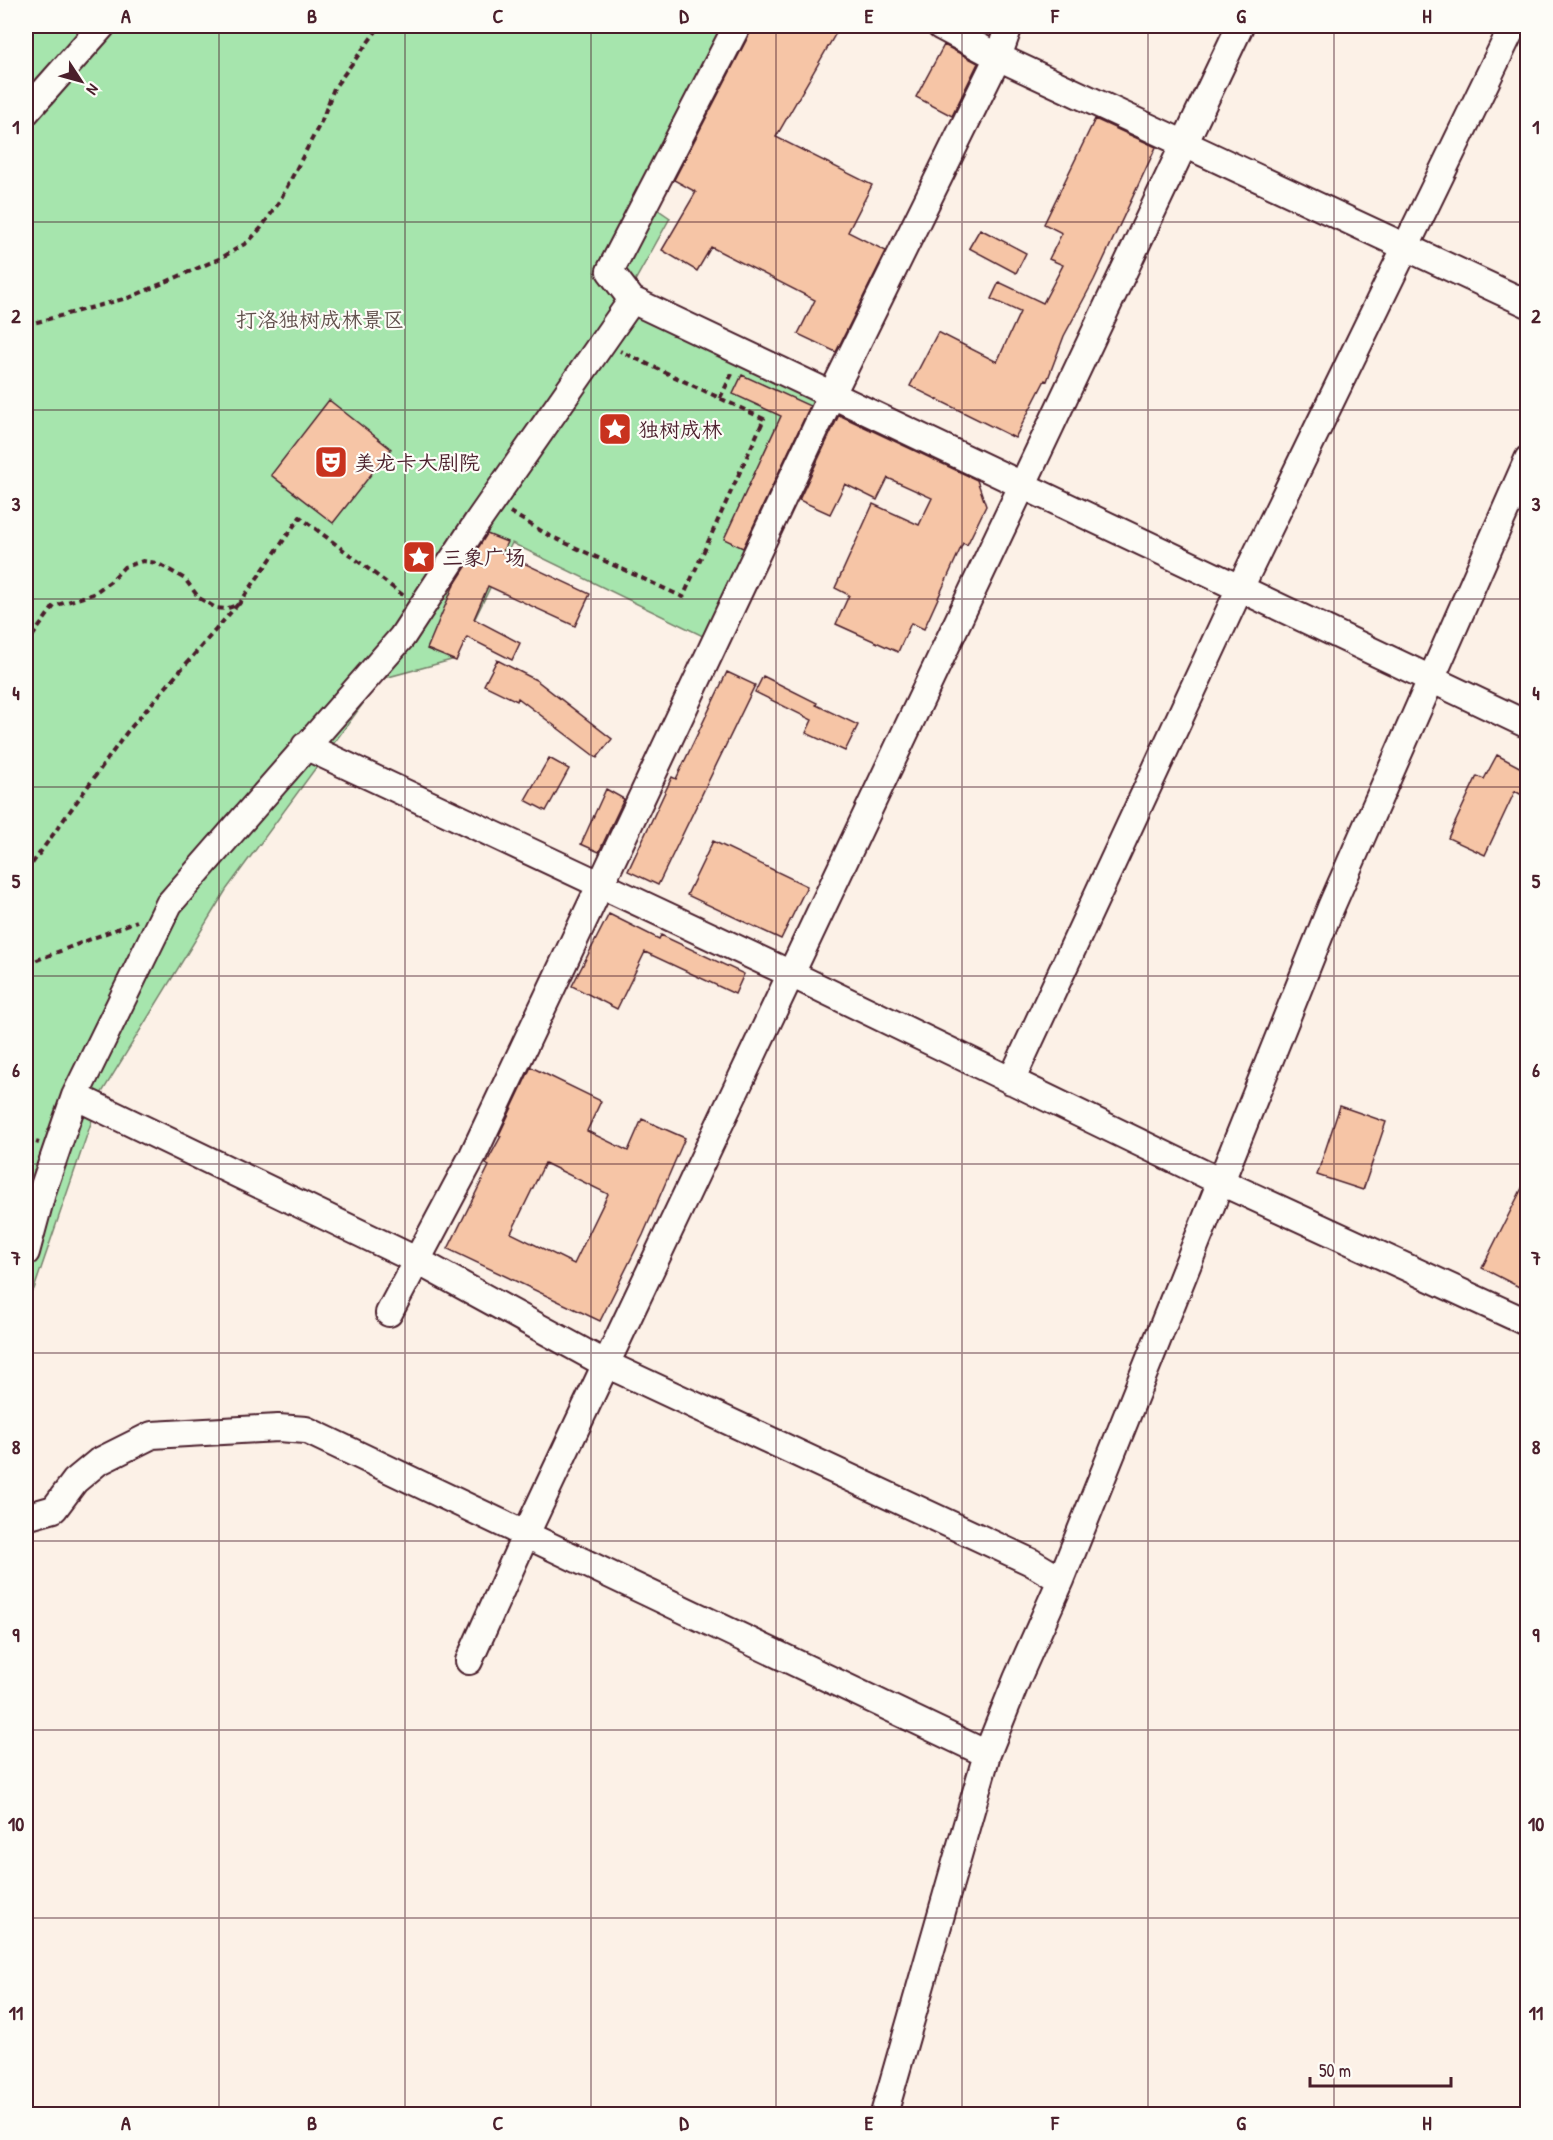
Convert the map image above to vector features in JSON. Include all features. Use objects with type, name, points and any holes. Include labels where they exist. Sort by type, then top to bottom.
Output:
[{"type":"street","points":[[26,112],[102,26]]},
{"type":"street","points":[[737,26],[610,271],[632,300],[1527,725]]},
{"type":"street","points":[[940,26],[998,57],[1527,304]]},
{"type":"street","points":[[389,1313],[473,1155],[832,394],[998,57],[1009,26]]},
{"type":"street","points":[[469,1661],[606,1364],[1240,26]]},
{"type":"street","points":[[1011,1081],[1240,588],[1513,26]]},
{"type":"street","points":[[26,1252],[43,1189],[75,1096],[169,903],[402,637],[492,501],[632,300]]},
{"type":"street","points":[[884,2115],[987,1754],[1061,1580],[1330,907],[1527,459]]},
{"type":"street","points":[[306,746],[791,974],[1221,1182],[1527,1323]]},
{"type":"street","points":[[75,1096],[416,1260],[606,1364],[1031,1562],[1061,1580]]},
{"type":"street","points":[[26,1517],[54,1509],[75,1481],[98,1462],[152,1435],[278,1428],[306,1430],[987,1754]]},
{"type":"path","points":[[26,325],[131,297],[221,258],[248,242],[278,204],[322,120],[334,88],[380,26]]},
{"type":"path","points":[[492,501],[548,536],[683,597],[764,419],[602,343]]},
{"type":"path","points":[[720,398],[743,352]]},
{"type":"path","points":[[26,872],[127,732],[238,604],[300,517],[421,609]]},
{"type":"path","points":[[26,645],[54,606],[93,594],[111,581],[124,567],[143,561],[157,563],[185,579],[199,598],[216,608],[226,609],[238,604]]},
{"type":"path","points":[[26,962],[32,962],[84,943],[132,922],[162,918]]},
{"type":"green space","name":"打洛独树成林景区","points":[[26,26],[732,26],[638,196],[670,218],[621,306],[822,398],[709,639],[512,543],[455,659],[381,679],[226,890],[101,1094],[34,1289],[26,1298]]},
{"type":"building","points":[[752,26],[840,26],[776,137],[872,185],[848,232],[886,251],[836,352],[798,334],[815,300],[711,247],[697,271],[662,250],[696,192],[674,180]]},
{"type":"building","points":[[944,45],[978,63],[952,116],[916,97]]},
{"type":"building","points":[[1095,119],[1156,147],[1094,280],[1064,336],[1047,381],[1045,380],[1015,438],[910,386],[938,332],[997,362],[1020,312],[991,299],[999,282],[1043,303],[1063,265],[1049,259],[1062,233],[1044,224]]},
{"type":"building","points":[[980,229],[1026,253],[1016,273],[969,248]]},
{"type":"building","points":[[742,375],[810,406],[743,548],[724,539],[781,416],[733,394]]},
{"type":"building","name":"美龙卡大剧院","points":[[329,400],[391,449],[333,523],[271,475]]},
{"type":"building","points":[[839,415],[977,480],[986,506],[967,545],[963,543],[924,629],[911,623],[898,652],[836,624],[849,595],[835,588],[873,504],[919,525],[932,498],[888,478],[877,500],[845,484],[830,514],[799,500]]},
{"type":"building","points":[[487,534],[507,542],[502,553],[590,594],[575,626],[488,586],[474,619],[520,643],[512,660],[467,637],[456,661],[427,649],[453,587]]},
{"type":"building","points":[[497,660],[536,680],[612,739],[597,758],[518,698],[517,701],[484,685]]},
{"type":"building","points":[[727,672],[755,685],[658,885],[628,871],[672,777],[676,779]]},
{"type":"building","points":[[763,676],[858,725],[845,751],[806,733],[812,720],[755,692]]},
{"type":"building","points":[[1497,755],[1527,771],[1527,798],[1515,791],[1485,855],[1448,838],[1477,776],[1484,779]]},
{"type":"building","points":[[549,758],[569,769],[546,811],[525,800]]},
{"type":"building","points":[[606,789],[624,799],[599,852],[581,844]]},
{"type":"building","points":[[713,841],[807,886],[781,939],[687,895]]},
{"type":"building","points":[[609,914],[659,939],[661,935],[744,974],[735,994],[645,952],[617,1009],[572,986]]},
{"type":"building","points":[[531,1067],[601,1101],[587,1131],[628,1151],[642,1119],[685,1138],[643,1235],[600,1321],[448,1249],[489,1166],[486,1164],[501,1136],[499,1135]],"holes":[[[545,1163],[608,1194],[574,1264],[511,1233]]]},
{"type":"building","points":[[1340,1106],[1386,1122],[1363,1190],[1317,1175]]},
{"type":"building","points":[[1527,1178],[1527,1291],[1482,1268]]},
{"type":"place","name":"独树成林","points":[[615,429]]},
{"type":"place","name":"美龙卡大剧院","points":[[331,462]]},
{"type":"place","name":"三象广场","points":[[419,557]]}]
